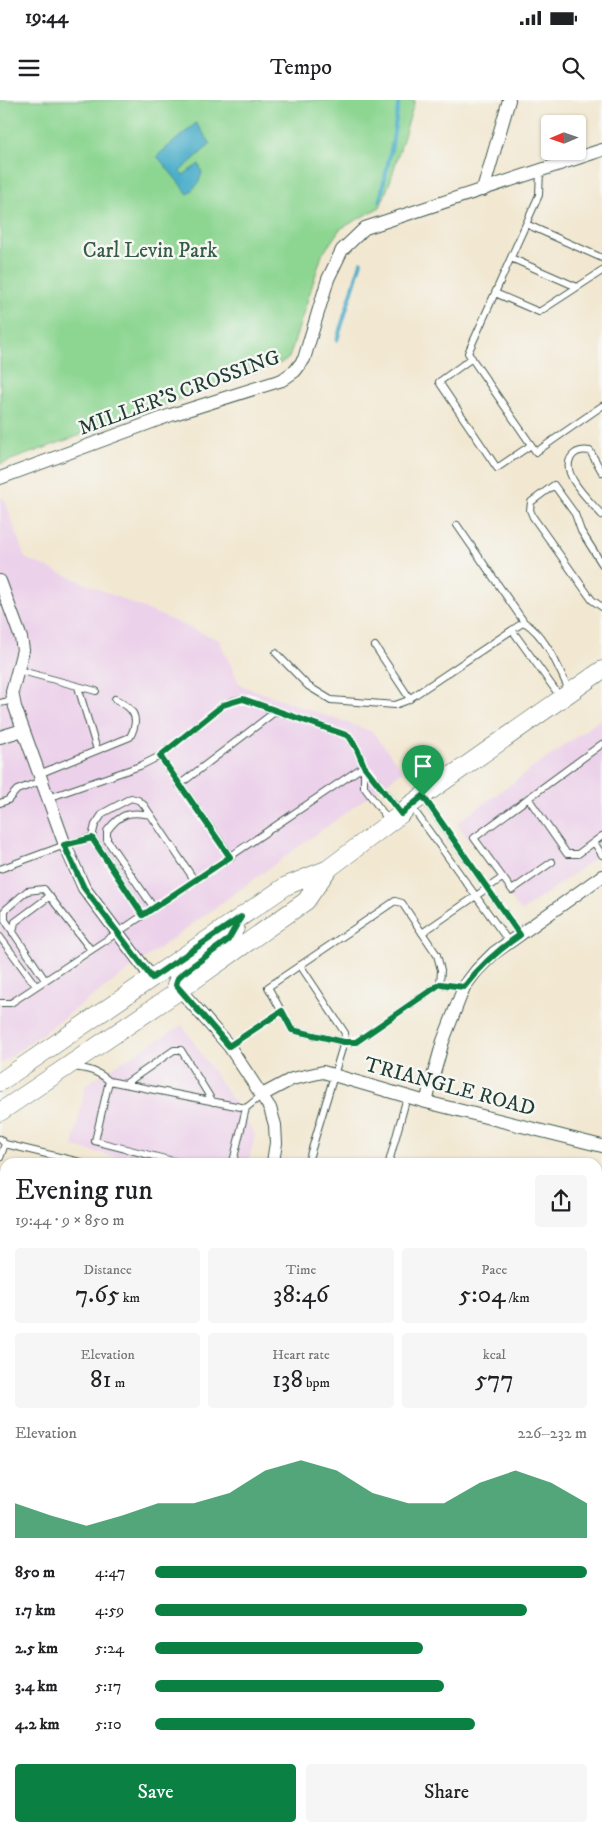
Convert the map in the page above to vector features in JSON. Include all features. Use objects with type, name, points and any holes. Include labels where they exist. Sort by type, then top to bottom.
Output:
[{"type":"main road","points":[[0,1082],[286,886],[328,869],[406,809],[602,670]]},
{"type":"main road","points":[[0,1112],[180,990],[306,901],[328,869]]},
{"type":"main road","points":[[180,990],[176,985],[178,978],[228,940],[241,917]]},
{"type":"street","points":[[483,190],[509,100]]},
{"type":"street","name":"MILLER'S CROSSING","points":[[0,478],[172,415],[282,380],[296,371],[304,359],[328,279],[342,250],[365,228],[602,150]]},
{"type":"street","points":[[0,581],[21,638],[23,650],[12,692],[23,730],[64,845],[84,888],[152,978]]},
{"type":"street","points":[[0,738],[23,730]]},
{"type":"street","points":[[426,1102],[443,1041],[464,987],[476,970],[509,942],[602,876]]},
{"type":"street","points":[[180,990],[229,1046],[270,1108],[275,1125],[276,1143],[274,1158]]},
{"type":"street","name":"TRIANGLE ROAD","points":[[262,1096],[292,1079],[323,1072],[426,1102],[602,1146]]},
{"type":"lane","points":[[540,170],[538,194],[468,353],[536,452],[602,406]]},
{"type":"lane","points":[[526,224],[602,258]]},
{"type":"lane","points":[[511,258],[577,287]]},
{"type":"lane","points":[[496,293],[539,312],[602,271]]},
{"type":"lane","points":[[472,358],[439,382],[498,468],[532,445]]},
{"type":"lane","points":[[602,472],[590,451],[576,452],[571,457],[568,468],[572,479],[602,515]]},
{"type":"lane","points":[[602,564],[581,531],[575,514],[554,485],[531,502],[530,510],[533,518],[592,600],[602,607]]},
{"type":"lane","points":[[457,525],[524,622],[534,628],[552,655],[566,695]]},
{"type":"lane","points":[[276,653],[308,686],[330,700],[395,705],[410,699],[524,622]]},
{"type":"lane","points":[[512,630],[566,695]]},
{"type":"lane","points":[[375,646],[410,699]]},
{"type":"lane","points":[[18,670],[96,691]]},
{"type":"lane","points":[[78,687],[97,750]]},
{"type":"lane","points":[[0,803],[8,800],[17,790],[40,777],[97,750],[130,737],[136,727],[134,714],[127,705],[115,699]]},
{"type":"lane","points":[[48,798],[140,766],[160,756],[223,705],[243,699],[349,736],[364,766],[487,888],[520,935]]},
{"type":"lane","points":[[0,703],[14,700]]},
{"type":"lane","points":[[179,784],[276,711]]},
{"type":"lane","points":[[552,862],[512,890],[474,838],[602,744]]},
{"type":"lane","points":[[160,756],[230,857]]},
{"type":"lane","points":[[364,766],[364,787],[406,809],[476,896],[509,942]]},
{"type":"lane","points":[[0,1003],[11,1002],[117,934],[364,766]]},
{"type":"lane","points":[[143,915],[92,838],[95,825],[102,813],[131,798],[138,800],[151,815],[195,881]]},
{"type":"lane","points":[[528,798],[567,854],[578,854],[602,836]]},
{"type":"lane","points":[[151,815],[139,812],[129,813],[120,818],[107,831],[107,840],[154,908]]},
{"type":"lane","points":[[0,869],[64,845],[92,838]]},
{"type":"lane","points":[[594,842],[602,855]]},
{"type":"lane","points":[[422,932],[502,878]]},
{"type":"lane","points":[[45,980],[5,920],[5,910],[27,891],[44,889],[91,950]]},
{"type":"lane","points":[[13,933],[15,922],[50,896]]},
{"type":"lane","points":[[440,984],[441,970],[437,955],[402,903],[395,901],[268,987],[292,1030],[344,1042],[356,1042],[440,984],[464,987]]},
{"type":"lane","points":[[0,937],[36,986]]},
{"type":"lane","points":[[300,965],[345,1033],[344,1042],[309,1158]]},
{"type":"lane","points":[[229,1046],[282,1011]]},
{"type":"lane","points":[[125,1084],[174,1050],[181,1050],[213,1102]]},
{"type":"lane","points":[[68,1066],[92,1070],[102,1074],[109,1080],[125,1084],[246,1108]]},
{"type":"lane","points":[[109,1080],[95,1141],[161,1158]]},
{"type":"lane","points":[[234,1158],[246,1108],[262,1096]]},
{"type":"lane","points":[[390,1158],[408,1097]]},
{"type":"lane","points":[[0,1158],[2,1141],[65,1158]]},
{"type":"shaded area","points":[[0,497],[5,500],[25,558],[219,640],[240,685],[373,732],[403,771],[0,1064]]},
{"type":"shaded area","points":[[602,718],[602,853],[521,912],[457,823]]},
{"type":"shaded area","points":[[182,1025],[255,1134],[250,1158],[121,1158],[73,1147],[86,1084]]},
{"type":"green space","name":"Carl Levin Park","points":[[0,100],[415,100],[390,182],[380,207],[340,229],[322,255],[289,358],[281,363],[0,464]]},
{"type":"water","points":[[196,123],[211,144],[180,171],[183,175],[199,164],[202,173],[198,184],[188,194],[157,156]]},
{"type":"waterway","points":[[380,200],[392,145],[399,100]]},
{"type":"waterway","points":[[337,340],[361,262]]},
{"type":"route","points":[[243,699],[349,736],[364,766],[401,814],[423,796],[520,935],[494,953],[476,970],[464,987],[440,984],[356,1042],[344,1042],[292,1030],[282,1011],[229,1046],[192,1001],[176,985],[178,978],[183,973],[228,940],[241,917],[152,978],[136,960],[84,888],[64,845],[92,838],[143,915],[230,857],[160,756],[223,705],[243,699]]}]
